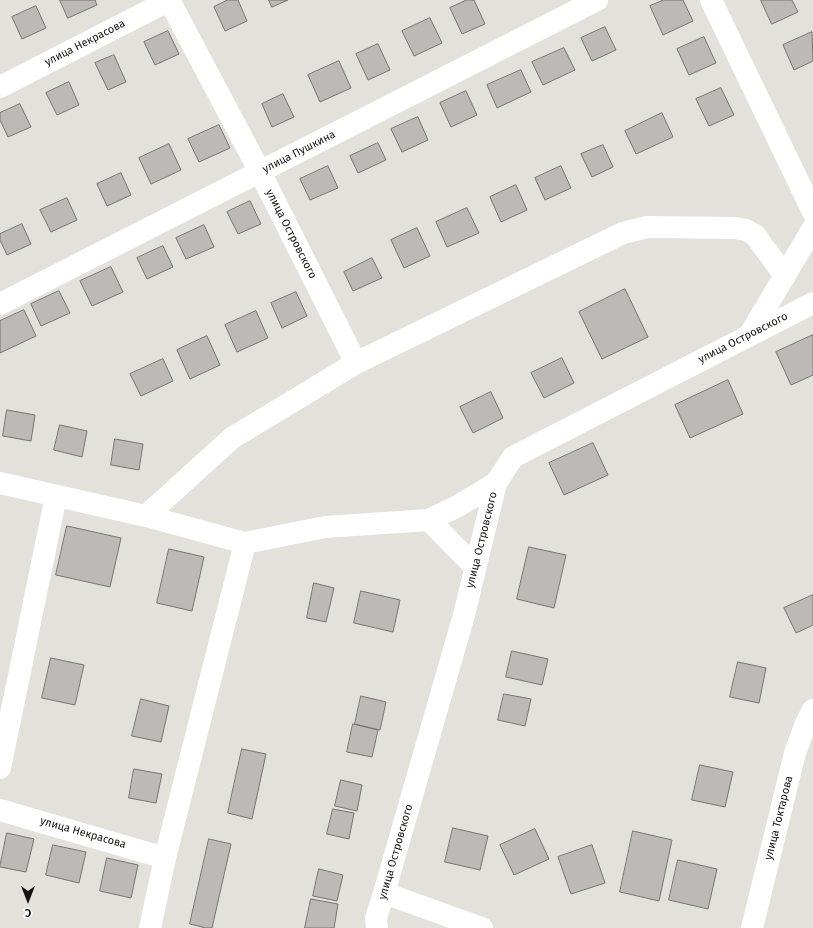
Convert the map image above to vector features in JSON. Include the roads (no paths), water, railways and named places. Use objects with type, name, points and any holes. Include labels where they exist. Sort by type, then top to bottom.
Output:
[{"type":"street","name":"улица Островского","points":[[169,0],[260,172],[356,363]]},
{"type":"street","name":"улица Некрасова","points":[[0,87],[169,0]]},
{"type":"street","name":"улица Пушкина","points":[[0,304],[597,0]]},
{"type":"street","points":[[711,0],[813,212]]},
{"type":"street","points":[[146,516],[232,438],[356,363],[623,233],[647,227],[735,228],[746,230],[755,235],[785,276]]},
{"type":"street","points":[[750,334],[813,228]]},
{"type":"street","name":"улица Островского","points":[[376,928],[376,918],[464,615],[496,483],[513,456],[813,302]]},
{"type":"street","points":[[0,483],[146,516],[245,543],[325,527],[429,520],[458,506],[496,483]]},
{"type":"street","points":[[0,768],[56,496]]},
{"type":"street","points":[[429,520],[475,567]]},
{"type":"street","points":[[150,928],[165,858],[245,543]]},
{"type":"street","name":"улица Токтарова","points":[[752,928],[795,753],[806,723],[813,710]]},
{"type":"street","name":"улица Некрасова","points":[[0,810],[165,858]]},
{"type":"street","points":[[384,893],[482,928]]}]
